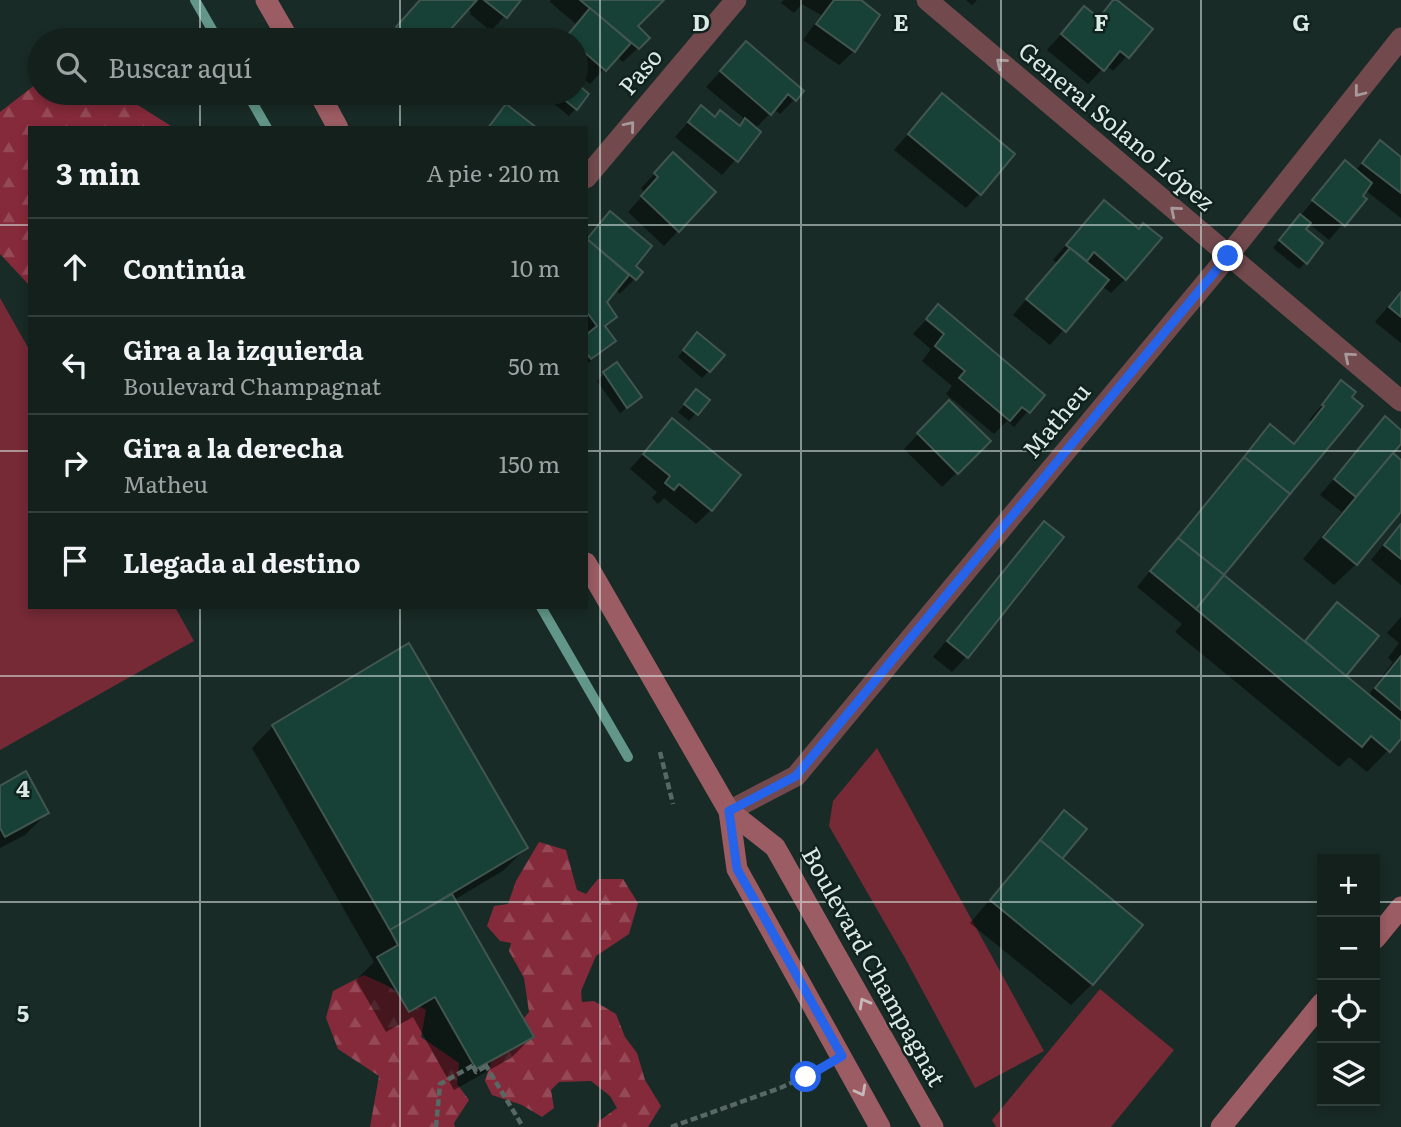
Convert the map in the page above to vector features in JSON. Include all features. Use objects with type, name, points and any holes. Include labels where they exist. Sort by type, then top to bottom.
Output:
[{"type":"main road","points":[[266,0],[282,28]]},
{"type":"main road","points":[[326,105],[337,126]]},
{"type":"main road","name":"Boulevard Champagnat","points":[[588,566],[729,811],[775,847],[933,1127]]},
{"type":"main road","name":"Boulevard Champagnat","points":[[729,811],[737,869],[880,1127]]},
{"type":"main road","points":[[1380,933],[1401,907]]},
{"type":"main road","points":[[1221,1127],[1317,1009]]},
{"type":"street","name":"Paso","points":[[588,176],[736,0]]},
{"type":"street","name":"General Solano López","points":[[927,0],[1401,401]]},
{"type":"street","name":"Matheu","points":[[729,811],[796,776],[1228,256],[1401,38]]},
{"type":"path","points":[[671,1127],[780,1088],[842,1056]]},
{"type":"path","points":[[436,1127],[440,1084],[473,1065],[477,1072],[486,1065],[523,1127]]},
{"type":"green space","points":[[28,90],[28,105],[138,105],[171,126],[28,126],[28,284],[0,254],[0,112]]},
{"type":"green space","points":[[539,842],[566,850],[577,890],[586,894],[598,879],[623,879],[638,903],[629,934],[596,956],[581,991],[582,1002],[594,1001],[616,1014],[625,1037],[637,1053],[645,1080],[661,1106],[648,1127],[597,1127],[599,1121],[617,1108],[610,1096],[591,1081],[559,1082],[551,1090],[554,1108],[542,1117],[522,1105],[492,1095],[485,1081],[493,1056],[529,1012],[524,978],[509,951],[511,943],[500,941],[487,926],[494,906],[508,904],[516,881]]},
{"type":"green space","points":[[364,975],[386,985],[426,1010],[421,1037],[459,1063],[457,1084],[469,1100],[454,1123],[455,1127],[370,1127],[379,1076],[338,1049],[326,1018],[333,991]]},
{"type":"shaded area","points":[[0,298],[28,347],[28,609],[176,609],[194,641],[0,750]]},
{"type":"shaded area","points":[[877,748],[1044,1051],[975,1088],[905,958],[829,826],[833,801]]},
{"type":"shaded area","points":[[1100,989],[1174,1050],[1111,1127],[996,1127],[992,1120]]},
{"type":"building","points":[[420,0],[477,0],[452,28],[396,27]]},
{"type":"building","points":[[484,0],[521,0],[507,18]]},
{"type":"building","points":[[580,0],[664,0],[638,26],[650,38],[639,49]]},
{"type":"building","points":[[834,0],[861,0],[880,15],[855,52],[816,24]]},
{"type":"building","points":[[1113,0],[1117,0],[1153,29],[1129,58],[1120,51],[1104,71],[1061,34],[1084,6],[1099,18]]},
{"type":"building","points":[[590,8],[631,43],[606,71],[588,55],[588,28],[573,28]]},
{"type":"building","points":[[746,41],[804,91],[796,101],[788,94],[771,115],[720,71]]},
{"type":"building","points":[[942,93],[1015,154],[981,195],[908,134]]},
{"type":"building","points":[[507,105],[534,126],[490,126]]},
{"type":"building","points":[[701,105],[715,117],[720,110],[740,126],[745,118],[761,132],[738,162],[688,122]]},
{"type":"building","points":[[1380,140],[1401,157],[1401,193],[1362,163]]},
{"type":"building","points":[[673,152],[716,192],[679,232],[641,196],[658,177],[654,173]]},
{"type":"building","points":[[1345,160],[1372,183],[1363,196],[1367,199],[1345,226],[1312,200]]},
{"type":"building","points":[[1104,200],[1139,229],[1143,223],[1162,238],[1126,280],[1094,252],[1087,261],[1066,245]]},
{"type":"building","points":[[610,211],[652,246],[636,266],[643,272],[636,280],[588,238]]},
{"type":"building","points":[[1300,214],[1311,223],[1306,229],[1323,243],[1307,264],[1279,240]]},
{"type":"building","points":[[588,240],[629,275],[607,302],[617,317],[605,326],[616,341],[591,359],[588,355],[588,333],[597,326],[588,314]]},
{"type":"building","points":[[1070,248],[1109,280],[1066,332],[1026,299]]},
{"type":"building","points":[[1401,292],[1401,317],[1389,307]]},
{"type":"building","points":[[938,304],[1045,395],[1030,413],[1022,407],[1010,421],[959,378],[965,371],[935,346],[944,334],[926,319]]},
{"type":"building","points":[[697,332],[725,355],[710,372],[683,350]]},
{"type":"building","points":[[617,362],[642,397],[627,408],[603,372]]},
{"type":"building","points":[[1341,380],[1356,392],[1352,397],[1363,406],[1290,494],[1244,457],[1270,424],[1294,444]]},
{"type":"building","points":[[696,389],[710,400],[698,415],[684,404]]},
{"type":"building","points":[[949,400],[991,441],[958,474],[917,433]]},
{"type":"building","points":[[1385,416],[1401,430],[1401,444],[1356,497],[1334,479]]},
{"type":"building","points":[[672,418],[741,475],[712,511],[679,484],[674,490],[665,483],[670,476],[643,454]]},
{"type":"building","points":[[1393,453],[1401,460],[1401,512],[1357,565],[1323,537]]},
{"type":"building","points":[[1244,457],[1290,494],[1224,575],[1178,538]]},
{"type":"building","points":[[1044,521],[1064,537],[968,658],[947,641]]},
{"type":"building","points":[[1401,524],[1401,559],[1384,545]]},
{"type":"building","points":[[1178,538],[1224,575],[1196,609],[1150,571]]},
{"type":"building","points":[[1224,575],[1401,721],[1401,739],[1390,752],[1371,736],[1362,747],[1196,609]]},
{"type":"building","points":[[1337,602],[1379,636],[1346,676],[1305,641]]},
{"type":"building","points":[[409,643],[528,848],[390,930],[272,725]]},
{"type":"building","points":[[1401,656],[1401,710],[1375,688]]},
{"type":"building","points":[[26,771],[49,813],[5,837],[0,828],[0,786]]},
{"type":"building","points":[[1064,810],[1087,829],[1062,859],[1040,840]]},
{"type":"building","points":[[1040,840],[1143,925],[1093,985],[990,900]]},
{"type":"building","points":[[452,894],[534,1037],[476,1069],[435,997],[409,1012],[377,957],[398,945],[390,930]]},
{"type":"waterway","points":[[195,0],[211,28]]},
{"type":"waterway","points":[[254,105],[266,126]]},
{"type":"waterway","points":[[542,609],[628,757]]},
{"type":"route","points":[[806,1077],[842,1056],[737,869],[729,811],[796,776],[1228,256]]}]
